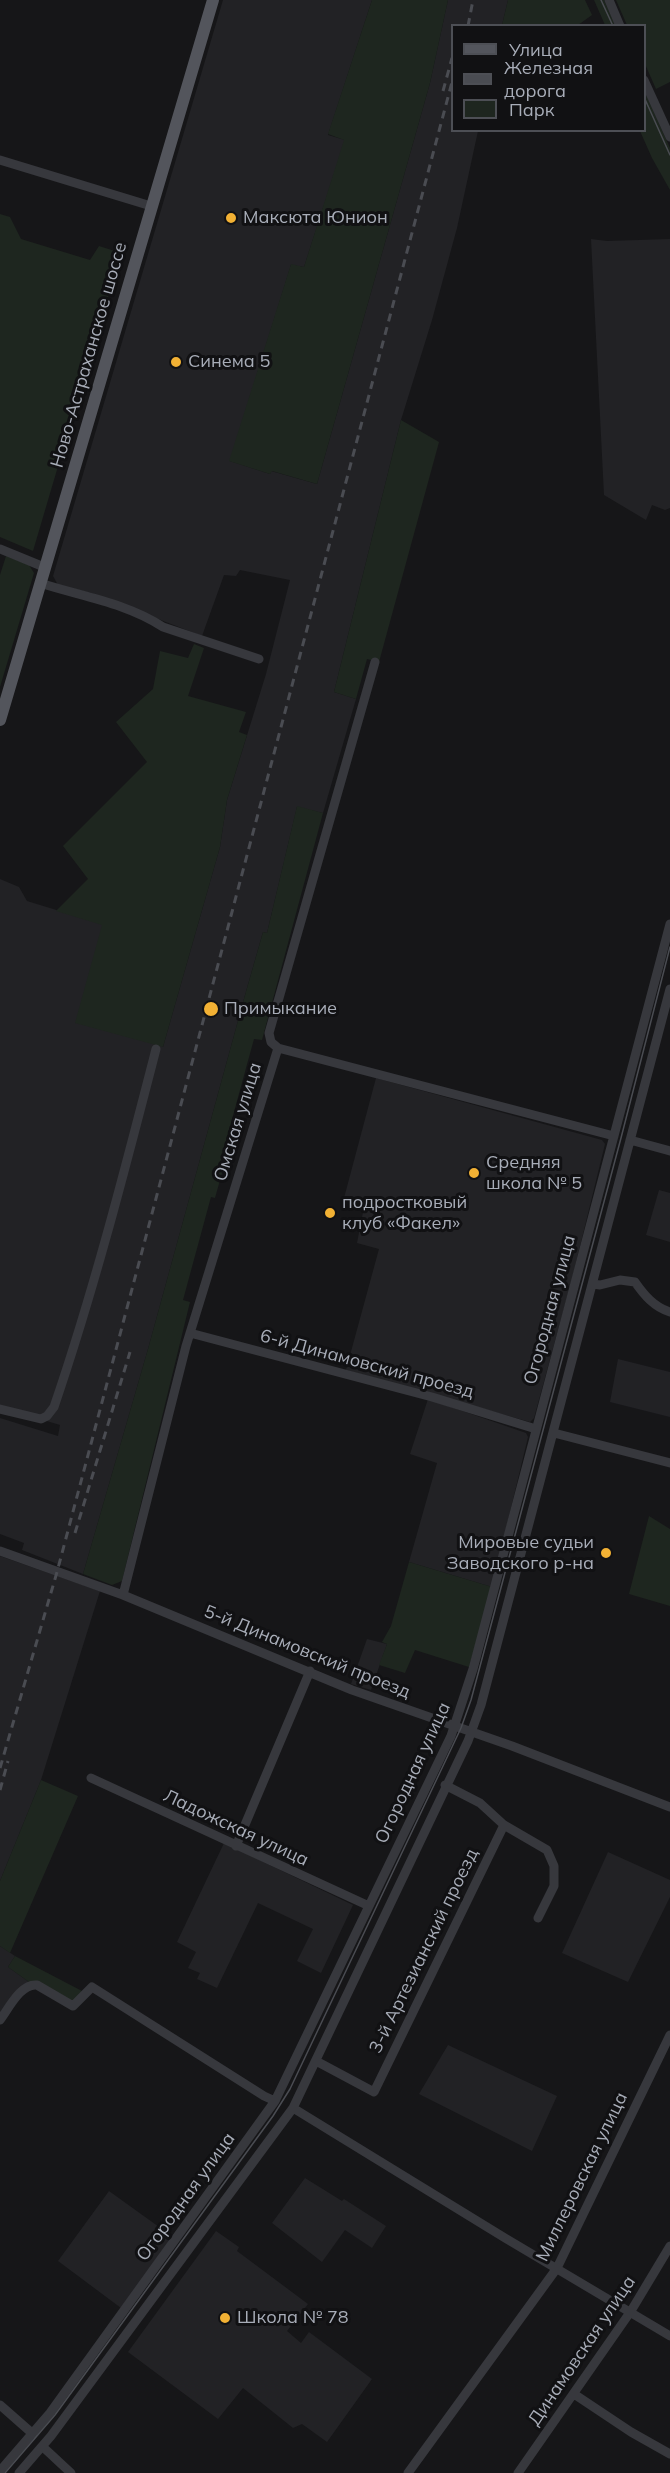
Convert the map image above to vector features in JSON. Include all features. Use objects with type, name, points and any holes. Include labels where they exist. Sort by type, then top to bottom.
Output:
[{"type":"main road","name":"Ново-Астраханское шоссе","points":[[0,720],[213,0]]},
{"type":"street","points":[[609,0],[619,24]]},
{"type":"street","points":[[646,82],[670,137]]},
{"type":"street","points":[[0,160],[151,206]]},
{"type":"street","points":[[0,549],[44,567]]},
{"type":"street","points":[[40,583],[100,599],[154,621],[163,627],[259,659]]},
{"type":"street","name":"Омская улица","points":[[123,1595],[190,1333],[278,1048],[271,1042],[269,1033],[375,662]]},
{"type":"street","name":"Огородная улица","points":[[0,2472],[33,2433],[275,2101],[454,1726],[473,1669],[670,924]]},
{"type":"street","name":"Огородная улица","points":[[19,2473],[43,2447],[293,2108],[471,1732],[481,1705],[594,1284],[670,989]]},
{"type":"street","points":[[278,1048],[614,1136]]},
{"type":"street","points":[[0,1409],[41,1419],[47,1416],[54,1407],[79,1333],[111,1224],[156,1049]]},
{"type":"street","points":[[630,1140],[670,1151]]},
{"type":"street","points":[[594,1284],[600,1285],[620,1280],[635,1282],[642,1293],[660,1308],[670,1312]]},
{"type":"street","name":"6-й Динамовский проезд","points":[[190,1333],[432,1397],[536,1429]]},
{"type":"street","points":[[554,1433],[670,1463]]},
{"type":"street","name":"5-й Динамовский проезд","points":[[0,1551],[123,1595],[352,1690],[670,1807]]},
{"type":"street","points":[[236,1846],[310,1671]]},
{"type":"street","name":"Ладожская улица","points":[[91,1778],[369,1906]]},
{"type":"street","points":[[445,1785],[480,1803],[504,1825],[547,1850],[554,1866],[554,1886],[538,1918]]},
{"type":"street","name":"3-й Артезианский проезд","points":[[316,2061],[374,2092],[504,1825]]},
{"type":"street","points":[[0,2020],[25,1988],[31,1985],[37,1985],[73,2006],[92,1987],[275,2101]]},
{"type":"street","name":"Миллеровская улица","points":[[408,2473],[557,2268],[670,2035]]},
{"type":"street","points":[[293,2108],[670,2336]]},
{"type":"street","name":"Динамовская улица","points":[[518,2473],[631,2311],[670,2246]]},
{"type":"street","points":[[574,2394],[631,2432],[670,2454]]},
{"type":"street","points":[[0,2405],[33,2433]]},
{"type":"street","points":[[43,2447],[71,2473]]},
{"type":"shaded area","points":[[223,0],[372,0],[328,135],[345,140],[304,267],[291,265],[230,461],[270,474],[271,471],[317,484],[430,83],[448,0],[508,0],[502,24],[451,24],[451,132],[478,132],[457,228],[401,420],[334,692],[356,699],[323,813],[297,807],[267,933],[263,932],[148,1349],[83,1574],[22,1550],[24,1543],[0,1534],[0,1418],[58,1436],[60,1425],[0,1407],[0,879],[19,887],[27,901],[102,924],[163,1047],[220,847],[227,800],[266,674],[290,580],[240,570],[236,576],[224,575],[202,636],[91,593],[58,585],[53,576]]},
{"type":"shaded area","points":[[591,239],[607,241],[670,239],[670,508],[665,510],[652,505],[646,520],[604,495]]},
{"type":"shaded area","points":[[376,1078],[602,1140],[605,1144],[572,1279],[534,1418],[530,1422],[346,1370],[379,1249],[357,1243],[364,1207],[344,1198]]},
{"type":"shaded area","points":[[659,1190],[670,1193],[670,1242],[646,1235]]},
{"type":"shaded area","points":[[618,1359],[670,1372],[670,1417],[610,1402]]},
{"type":"shaded area","points":[[428,1399],[526,1433],[528,1437],[492,1587],[409,1562],[437,1463],[410,1454]]},
{"type":"shaded area","points":[[0,1556],[100,1591],[41,1780],[0,1881]]},
{"type":"shaded area","points":[[367,1639],[387,1644],[371,1690],[351,1684]]},
{"type":"shaded area","points":[[224,1843],[353,1905],[321,1973],[297,1961],[313,1929],[258,1903],[217,1988],[197,1979],[200,1973],[188,1968],[196,1952],[177,1942]]},
{"type":"shaded area","points":[[608,1852],[670,1880],[670,1897],[628,1982],[562,1953]]},
{"type":"shaded area","points":[[0,1946],[15,1956],[8,1967],[29,1982],[0,2015]]},
{"type":"shaded area","points":[[448,2045],[557,2096],[532,2151],[419,2094]]},
{"type":"shaded area","points":[[305,2178],[342,2201],[344,2199],[386,2226],[372,2248],[345,2230],[322,2262],[272,2223]]},
{"type":"shaded area","points":[[109,2191],[173,2237],[121,2308],[58,2261]]},
{"type":"shaded area","name":"Школа № 78","points":[[216,2231],[239,2247],[237,2251],[308,2304],[287,2331],[301,2343],[309,2332],[372,2379],[327,2442],[302,2424],[293,2428],[243,2388],[218,2419],[128,2352]]},
{"type":"green space","points":[[372,0],[448,0],[430,83],[317,484],[272,471],[270,474],[229,461],[291,264],[304,267],[344,140],[328,134]]},
{"type":"green space","points":[[508,0],[585,0],[592,15],[579,24],[502,24]]},
{"type":"green space","points":[[594,0],[604,0],[615,24],[605,24]]},
{"type":"green space","points":[[616,0],[670,0],[670,82],[656,89],[646,66],[646,24],[627,24]]},
{"type":"green space","points":[[646,94],[670,148],[670,190],[640,132],[646,132]]},
{"type":"green space","points":[[0,214],[10,217],[21,239],[90,260],[99,246],[121,253],[33,551],[0,537]]},
{"type":"green space","points":[[401,420],[439,442],[379,662],[367,659],[356,699],[334,692]]},
{"type":"green space","points":[[6,556],[29,565],[34,573],[0,687],[0,575]]},
{"type":"green space","points":[[194,644],[204,648],[188,696],[246,712],[239,732],[247,735],[227,800],[220,847],[163,1047],[75,1023],[102,925],[56,911],[88,879],[63,846],[147,762],[116,722],[153,689],[160,651],[188,658]]},
{"type":"green space","points":[[297,806],[323,813],[262,1040],[254,1039],[220,1163],[224,1166],[215,1198],[211,1197],[183,1300],[190,1302],[122,1581],[112,1585],[83,1574],[148,1349],[263,932],[267,933]]},
{"type":"green space","points":[[649,1516],[670,1529],[670,1606],[629,1594]]},
{"type":"green space","points":[[409,1562],[492,1587],[469,1667],[415,1650],[405,1673],[379,1665],[387,1644],[382,1642],[391,1626]]},
{"type":"green space","points":[[41,1780],[78,1796],[10,1953],[0,1946],[0,1881]]},
{"type":"green space","points":[[15,1956],[82,1991],[74,2002],[29,1982],[8,1967]]},
{"type":"tram line","points":[[601,0],[612,24]]},
{"type":"tram line","points":[[646,101],[670,155]]},
{"type":"tram line","points":[[5,2473],[55,2415],[273,2116],[290,2089],[461,1728],[471,1700],[670,947]]},
{"type":"railway","points":[[468,24],[473,0]]},
{"type":"railway","points":[[443,91],[451,62]]},
{"type":"railway","points":[[0,1768],[57,1572],[451,86]]},
{"type":"railway","points":[[75,1533],[130,1352]]},
{"type":"railway","points":[[0,1790],[8,1761]]},
{"type":"place","name":"Максюта Юнион","points":[[231,218]]},
{"type":"place","name":"Синема 5","points":[[176,362]]},
{"type":"place","name":"Примыкание","points":[[211,1009]]},
{"type":"place","name":"Средняя школа № 5","points":[[474,1173]]},
{"type":"place","name":"подростковый клуб «Факел»","points":[[330,1213]]},
{"type":"place","name":"Мировые судьи Заводского р-на","points":[[606,1553]]},
{"type":"place","name":"Школа № 78","points":[[225,2318]]}]
